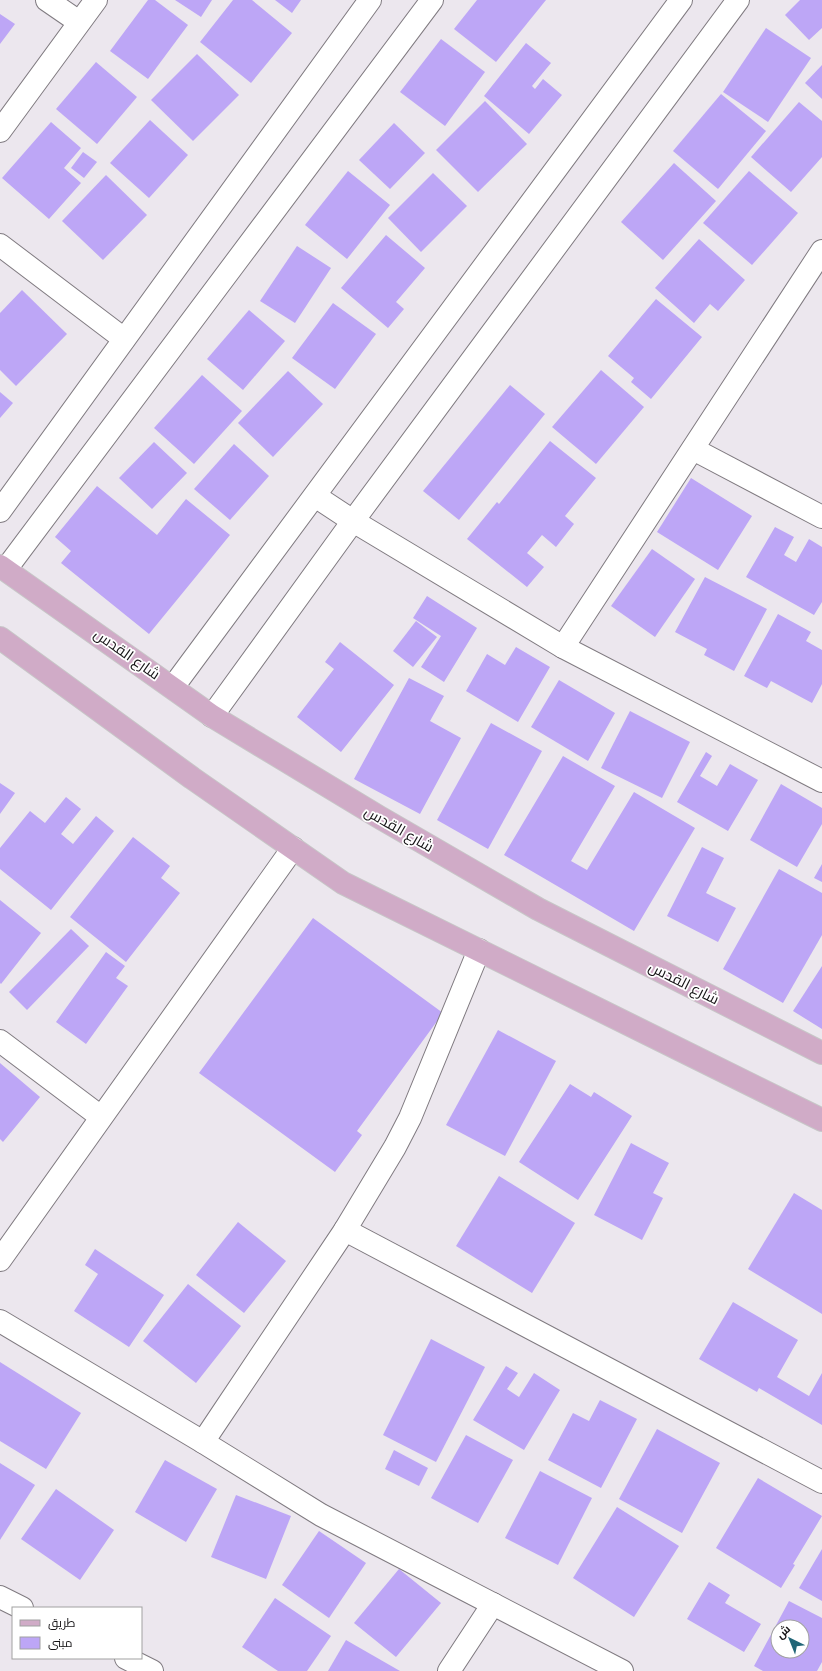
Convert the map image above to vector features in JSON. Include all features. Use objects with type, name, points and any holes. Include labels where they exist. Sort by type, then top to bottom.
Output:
[{"type":"main road","name":"شارع القدس","points":[[3,568],[212,716],[379,817],[538,909],[822,1053]]},
{"type":"main road","points":[[0,638],[192,778],[343,883],[822,1120]]},
{"type":"street","points":[[47,0],[79,22]]},
{"type":"street","points":[[0,131],[96,0]]},
{"type":"street","points":[[0,511],[370,0]]},
{"type":"street","points":[[3,568],[432,0]]},
{"type":"street","points":[[173,687],[681,0]]},
{"type":"street","points":[[212,716],[353,521],[738,0]]},
{"type":"street","points":[[0,245],[124,339]]},
{"type":"street","points":[[563,647],[822,251]]},
{"type":"street","points":[[693,449],[822,516]]},
{"type":"street","points":[[315,496],[353,521],[563,647],[822,781]]},
{"type":"street","points":[[0,1260],[292,848]]},
{"type":"street","points":[[203,1442],[345,1230],[395,1147],[410,1118],[479,950]]},
{"type":"street","points":[[0,1041],[101,1118]]},
{"type":"street","points":[[345,1230],[822,1482]]},
{"type":"street","points":[[0,1321],[203,1442],[321,1515],[622,1671]]},
{"type":"street","points":[[0,1597],[20,1607]]},
{"type":"street","points":[[449,1671],[492,1604]]},
{"type":"street","points":[[128,1659],[152,1671]]},
{"type":"building","points":[[148,0],[155,0],[188,25],[148,79],[110,51]]},
{"type":"building","points":[[175,0],[212,0],[201,17]]},
{"type":"building","points":[[233,0],[252,0],[292,33],[251,83],[200,42]]},
{"type":"building","points":[[275,0],[301,0],[292,13]]},
{"type":"building","points":[[477,0],[546,0],[496,62],[454,29]]},
{"type":"building","points":[[800,0],[822,0],[822,28],[809,40],[785,15]]},
{"type":"building","points":[[0,14],[15,24],[0,44]]},
{"type":"building","points":[[766,28],[811,58],[768,122],[723,92]]},
{"type":"building","points":[[441,39],[485,72],[445,126],[400,92]]},
{"type":"building","points":[[526,43],[551,63],[532,86],[535,89],[543,79],[562,95],[529,134],[484,96]]},
{"type":"building","points":[[197,54],[239,95],[193,141],[151,100]]},
{"type":"building","points":[[96,62],[137,97],[97,144],[56,109]]},
{"type":"building","points":[[822,65],[822,99],[805,83]]},
{"type":"building","points":[[721,94],[766,131],[718,189],[673,151]]},
{"type":"building","points":[[485,101],[527,144],[478,192],[436,150]]},
{"type":"building","points":[[799,102],[822,121],[822,157],[791,192],[751,157]]},
{"type":"building","points":[[150,120],[188,155],[149,198],[110,163]]},
{"type":"building","points":[[51,122],[81,148],[64,168],[81,183],[49,219],[2,178]]},
{"type":"building","points":[[394,123],[425,153],[390,189],[359,160]]},
{"type":"building","points":[[83,152],[97,162],[84,178],[71,168]]},
{"type":"building","points":[[674,163],[716,201],[663,260],[621,222]]},
{"type":"building","points":[[348,171],[390,205],[347,259],[305,225]]},
{"type":"building","points":[[749,171],[798,213],[752,265],[703,223]]},
{"type":"building","points":[[433,173],[467,206],[421,252],[388,218]]},
{"type":"building","points":[[106,175],[147,215],[103,260],[62,221]]},
{"type":"building","points":[[386,235],[425,268],[396,302],[404,309],[388,328],[341,288]]},
{"type":"building","points":[[699,239],[745,280],[718,311],[710,304],[694,323],[655,288]]},
{"type":"building","points":[[297,246],[331,268],[295,323],[260,301]]},
{"type":"building","points":[[22,290],[67,334],[16,386],[0,370],[0,313]]},
{"type":"building","points":[[656,299],[702,337],[651,399],[631,382],[634,378],[608,356]]},
{"type":"building","points":[[333,303],[376,334],[335,389],[292,358]]},
{"type":"building","points":[[249,310],[285,341],[243,390],[207,359]]},
{"type":"building","points":[[601,370],[644,407],[596,464],[552,427]]},
{"type":"building","points":[[288,371],[323,404],[273,457],[238,423]]},
{"type":"building","points":[[202,375],[242,411],[194,464],[154,428]]},
{"type":"building","points":[[510,385],[545,414],[459,520],[423,491]]},
{"type":"building","points":[[0,392],[13,403],[0,418]]},
{"type":"building","points":[[550,441],[596,478],[565,516],[574,524],[556,547],[542,535],[527,553],[544,567],[527,587],[467,539],[497,502],[499,504]]},
{"type":"building","points":[[154,442],[187,473],[152,509],[119,478]]},
{"type":"building","points":[[234,444],[269,476],[230,520],[194,489]]},
{"type":"building","points":[[691,478],[752,516],[718,570],[657,532]]},
{"type":"building","points":[[97,486],[157,535],[186,499],[230,535],[149,634],[61,563],[71,551],[55,537]]},
{"type":"building","points":[[775,527],[794,537],[784,555],[796,562],[809,539],[822,547],[822,602],[814,615],[746,577]]},
{"type":"building","points":[[652,549],[695,579],[655,637],[611,606]]},
{"type":"building","points":[[705,577],[767,609],[734,671],[704,655],[707,649],[675,632]]},
{"type":"building","points":[[427,596],[477,628],[444,682],[421,667],[441,636],[413,618]]},
{"type":"building","points":[[778,614],[811,632],[806,641],[822,650],[822,684],[812,703],[771,681],[767,688],[744,676]]},
{"type":"building","points":[[416,621],[437,637],[413,667],[393,651]]},
{"type":"building","points":[[340,642],[394,685],[341,752],[297,717],[334,669],[325,662]]},
{"type":"building","points":[[516,647],[550,667],[518,722],[466,691],[487,654],[505,665]]},
{"type":"building","points":[[409,678],[444,696],[430,721],[461,738],[420,814],[354,779]]},
{"type":"building","points":[[559,680],[615,713],[588,761],[531,727]]},
{"type":"building","points":[[630,711],[690,742],[662,798],[601,768]]},
{"type":"building","points":[[491,723],[542,751],[488,849],[437,820]]},
{"type":"building","points":[[706,752],[712,756],[700,776],[717,786],[730,764],[758,780],[728,831],[677,802]]},
{"type":"building","points":[[563,756],[615,786],[571,861],[587,870],[634,792],[695,828],[634,931],[504,855]]},
{"type":"building","points":[[0,783],[15,793],[0,814]]},
{"type":"building","points":[[781,784],[822,808],[822,824],[797,867],[750,840]]},
{"type":"building","points":[[66,797],[81,809],[61,834],[73,844],[96,816],[114,831],[51,910],[0,869],[0,848],[30,811],[45,823]]},
{"type":"building","points":[[133,837],[170,866],[161,878],[180,893],[126,962],[70,917]]},
{"type":"building","points":[[702,847],[724,858],[706,893],[736,908],[718,942],[667,916]]},
{"type":"building","points":[[822,864],[822,882],[814,878]]},
{"type":"building","points":[[779,869],[822,893],[822,935],[783,1003],[723,969]]},
{"type":"building","points":[[0,900],[41,933],[1,984],[0,983]]},
{"type":"building","points":[[313,918],[443,1013],[357,1131],[362,1135],[335,1172],[199,1073]]},
{"type":"building","points":[[71,929],[89,946],[27,1010],[9,992]]},
{"type":"building","points":[[106,952],[125,966],[116,978],[128,986],[86,1044],[56,1022]]},
{"type":"building","points":[[822,966],[822,1029],[793,1011]]},
{"type":"building","points":[[498,1030],[556,1061],[505,1156],[446,1125]]},
{"type":"building","points":[[0,1063],[40,1097],[3,1142],[0,1139]]},
{"type":"building","points":[[570,1084],[591,1097],[594,1092],[632,1116],[578,1200],[519,1162]]},
{"type":"building","points":[[631,1143],[669,1163],[653,1193],[663,1198],[642,1240],[594,1215]]},
{"type":"building","points":[[499,1176],[575,1223],[532,1293],[456,1246]]},
{"type":"building","points":[[794,1193],[822,1210],[822,1314],[748,1269]]},
{"type":"building","points":[[238,1222],[286,1261],[244,1313],[196,1275]]},
{"type":"building","points":[[95,1249],[164,1295],[129,1347],[74,1311],[98,1274],[85,1265]]},
{"type":"building","points":[[188,1284],[241,1326],[196,1383],[143,1341]]},
{"type":"building","points":[[733,1302],[798,1340],[777,1377],[809,1396],[822,1373],[822,1425],[759,1388],[757,1392],[699,1359]]},
{"type":"building","points":[[431,1339],[485,1367],[436,1462],[383,1435]]},
{"type":"building","points":[[0,1362],[81,1413],[46,1469],[0,1441]]},
{"type":"building","points":[[506,1366],[518,1373],[507,1389],[519,1397],[534,1373],[560,1390],[524,1450],[473,1420]]},
{"type":"building","points":[[600,1400],[637,1419],[601,1488],[548,1460],[573,1413],[589,1421]]},
{"type":"building","points":[[657,1429],[720,1463],[682,1533],[619,1499]]},
{"type":"building","points":[[466,1435],[513,1460],[478,1523],[431,1498]]},
{"type":"building","points":[[394,1450],[428,1468],[419,1486],[385,1469]]},
{"type":"building","points":[[165,1460],[217,1489],[186,1542],[135,1512]]},
{"type":"building","points":[[0,1463],[35,1485],[0,1540]]},
{"type":"building","points":[[540,1471],[592,1498],[558,1565],[505,1538]]},
{"type":"building","points":[[758,1478],[822,1516],[793,1564],[795,1565],[781,1588],[716,1548]]},
{"type":"building","points":[[56,1489],[114,1530],[80,1580],[21,1539]]},
{"type":"building","points":[[236,1495],[291,1516],[266,1579],[211,1557]]},
{"type":"building","points":[[617,1507],[679,1546],[634,1617],[573,1578]]},
{"type":"building","points":[[319,1531],[366,1563],[329,1618],[282,1585]]},
{"type":"building","points":[[822,1549],[822,1601],[799,1588]]},
{"type":"building","points":[[399,1569],[441,1603],[396,1657],[354,1623]]},
{"type":"building","points":[[709,1582],[730,1595],[725,1603],[761,1624],[744,1652],[687,1619]]},
{"type":"building","points":[[275,1598],[331,1636],[307,1671],[278,1671],[242,1647]]},
{"type":"building","points":[[789,1601],[822,1618],[822,1662],[817,1671],[763,1671],[754,1666],[770,1636],[770,1659],[810,1659],[810,1619],[779,1619]]},
{"type":"building","points":[[346,1640],[400,1671],[328,1671]]}]
